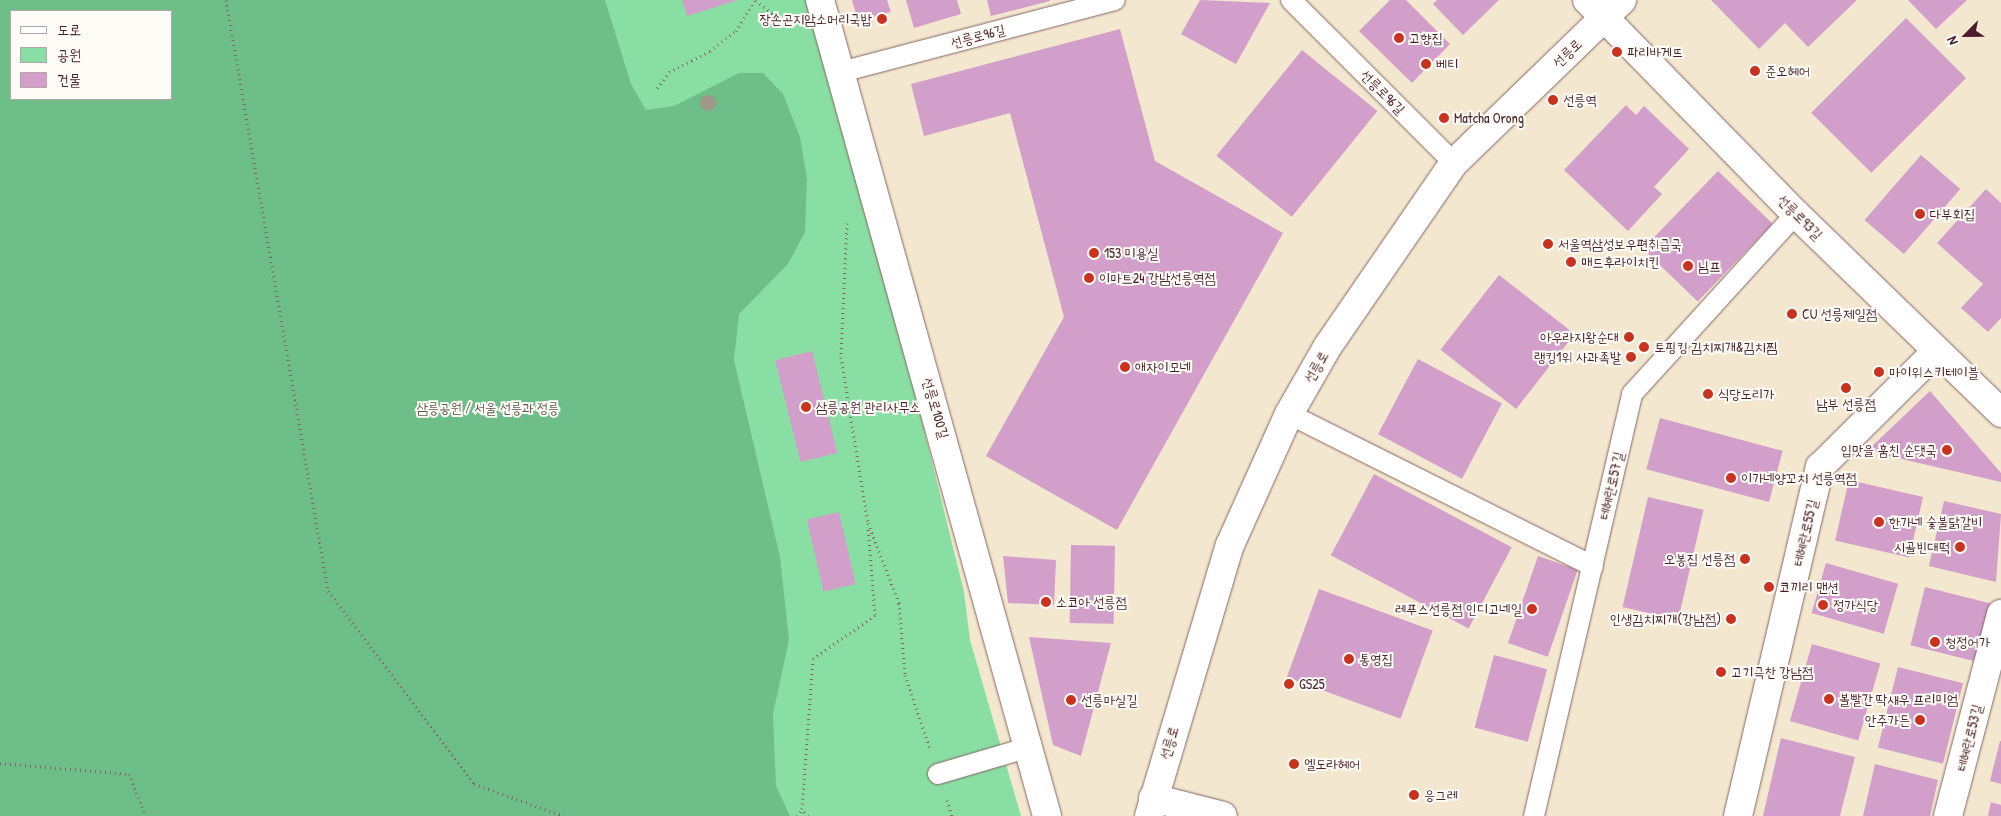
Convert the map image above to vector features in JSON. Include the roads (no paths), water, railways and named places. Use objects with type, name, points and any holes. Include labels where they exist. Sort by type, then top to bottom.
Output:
[{"type":"street","name":"선릉로100길","points":[[820,0],[1048,816]]},
{"type":"street","name":"선릉로","points":[[1151,807],[1227,554],[1289,414],[1368,283],[1454,163],[1604,6]]},
{"type":"street","name":"선릉로93길","points":[[1604,6],[1796,214],[1936,352],[2001,413]]},
{"type":"street","name":"테헤란로55길","points":[[1738,816],[1820,466],[1936,352]]},
{"type":"street","name":"테헤란로53길","points":[[1948,816],[1995,661],[2001,614]]},
{"type":"street","points":[[1151,807],[1223,816]]},
{"type":"lane","name":"선릉로96길","points":[[841,72],[1115,0]]},
{"type":"lane","name":"선릉로96길","points":[[1291,0],[1454,163]]},
{"type":"lane","name":"테헤란로57길","points":[[1534,816],[1632,394],[1796,214]]},
{"type":"lane","points":[[1289,414],[1593,566]]},
{"type":"lane","points":[[938,774],[1030,747]]},
{"type":"place","name":"장손곤지암소머리국밥","points":[[882,19]]},
{"type":"place","name":"고향집","points":[[1399,38]]},
{"type":"place","name":"파리바게뜨","points":[[1617,52]]},
{"type":"place","name":"베티","points":[[1426,64]]},
{"type":"place","name":"준오헤어","points":[[1755,71]]},
{"type":"place","name":"선릉역","points":[[1553,100]]},
{"type":"place","name":"Matcha Orong","points":[[1444,118]]},
{"type":"place","name":"다부회집","points":[[1920,214]]},
{"type":"place","name":"서울역삼성보우편취급국","points":[[1548,244]]},
{"type":"place","name":"153 미용실","points":[[1094,253]]},
{"type":"place","name":"매드후라이치킨","points":[[1571,262]]},
{"type":"place","name":"님프","points":[[1688,266]]},
{"type":"place","name":"이마트24 강남선릉역점","points":[[1089,278]]},
{"type":"place","name":"CU 선릉제일점","points":[[1792,314]]},
{"type":"place","name":"아우라지왕순대","points":[[1629,337]]},
{"type":"place","name":"토핑킹 김치찌개&김치찜","points":[[1644,347]]},
{"type":"place","name":"랭킹1위 사과족발","points":[[1631,357]]},
{"type":"place","name":"애자이모네","points":[[1125,367]]},
{"type":"place","name":"마이위스키테이블","points":[[1879,372]]},
{"type":"place","name":"남부 선릉점","points":[[1846,388]]},
{"type":"place","name":"식당도리가","points":[[1708,394]]},
{"type":"place","name":"삼릉공원 관리사무소","points":[[806,407]]},
{"type":"place","name":"입맛을 훔친 순댓국","points":[[1947,450]]},
{"type":"place","name":"이가네양꼬치 선릉역점","points":[[1731,478]]},
{"type":"place","name":"한가네 숯불닭갈비","points":[[1879,522]]},
{"type":"place","name":"시골빈대떡","points":[[1960,547]]},
{"type":"place","name":"오봉집 선릉점","points":[[1745,559]]},
{"type":"place","name":"코끼리 맨션","points":[[1769,587]]},
{"type":"place","name":"소코아 선릉점","points":[[1046,602]]},
{"type":"place","name":"정가식당","points":[[1823,605]]},
{"type":"place","name":"레푸스선릉점 인디고네일","points":[[1532,609]]},
{"type":"place","name":"인생김치찌개(강남점)","points":[[1731,619]]},
{"type":"place","name":"청정어가","points":[[1935,642]]},
{"type":"place","name":"통영집","points":[[1349,659]]},
{"type":"place","name":"고기극찬 강남점","points":[[1721,672]]},
{"type":"place","name":"GS25","points":[[1289,684]]},
{"type":"place","name":"볼빨간 딱새우 프리미엄","points":[[1829,699]]},
{"type":"place","name":"선릉마실길","points":[[1071,700]]},
{"type":"place","name":"안주가든","points":[[1920,720]]},
{"type":"place","name":"엘도라헤어","points":[[1294,764]]},
{"type":"place","name":"응그레","points":[[1414,795]]},
{"type":"park label","name":"삼릉공원 / 서울 선릉과 정릉","points":[[488,408]]}]
